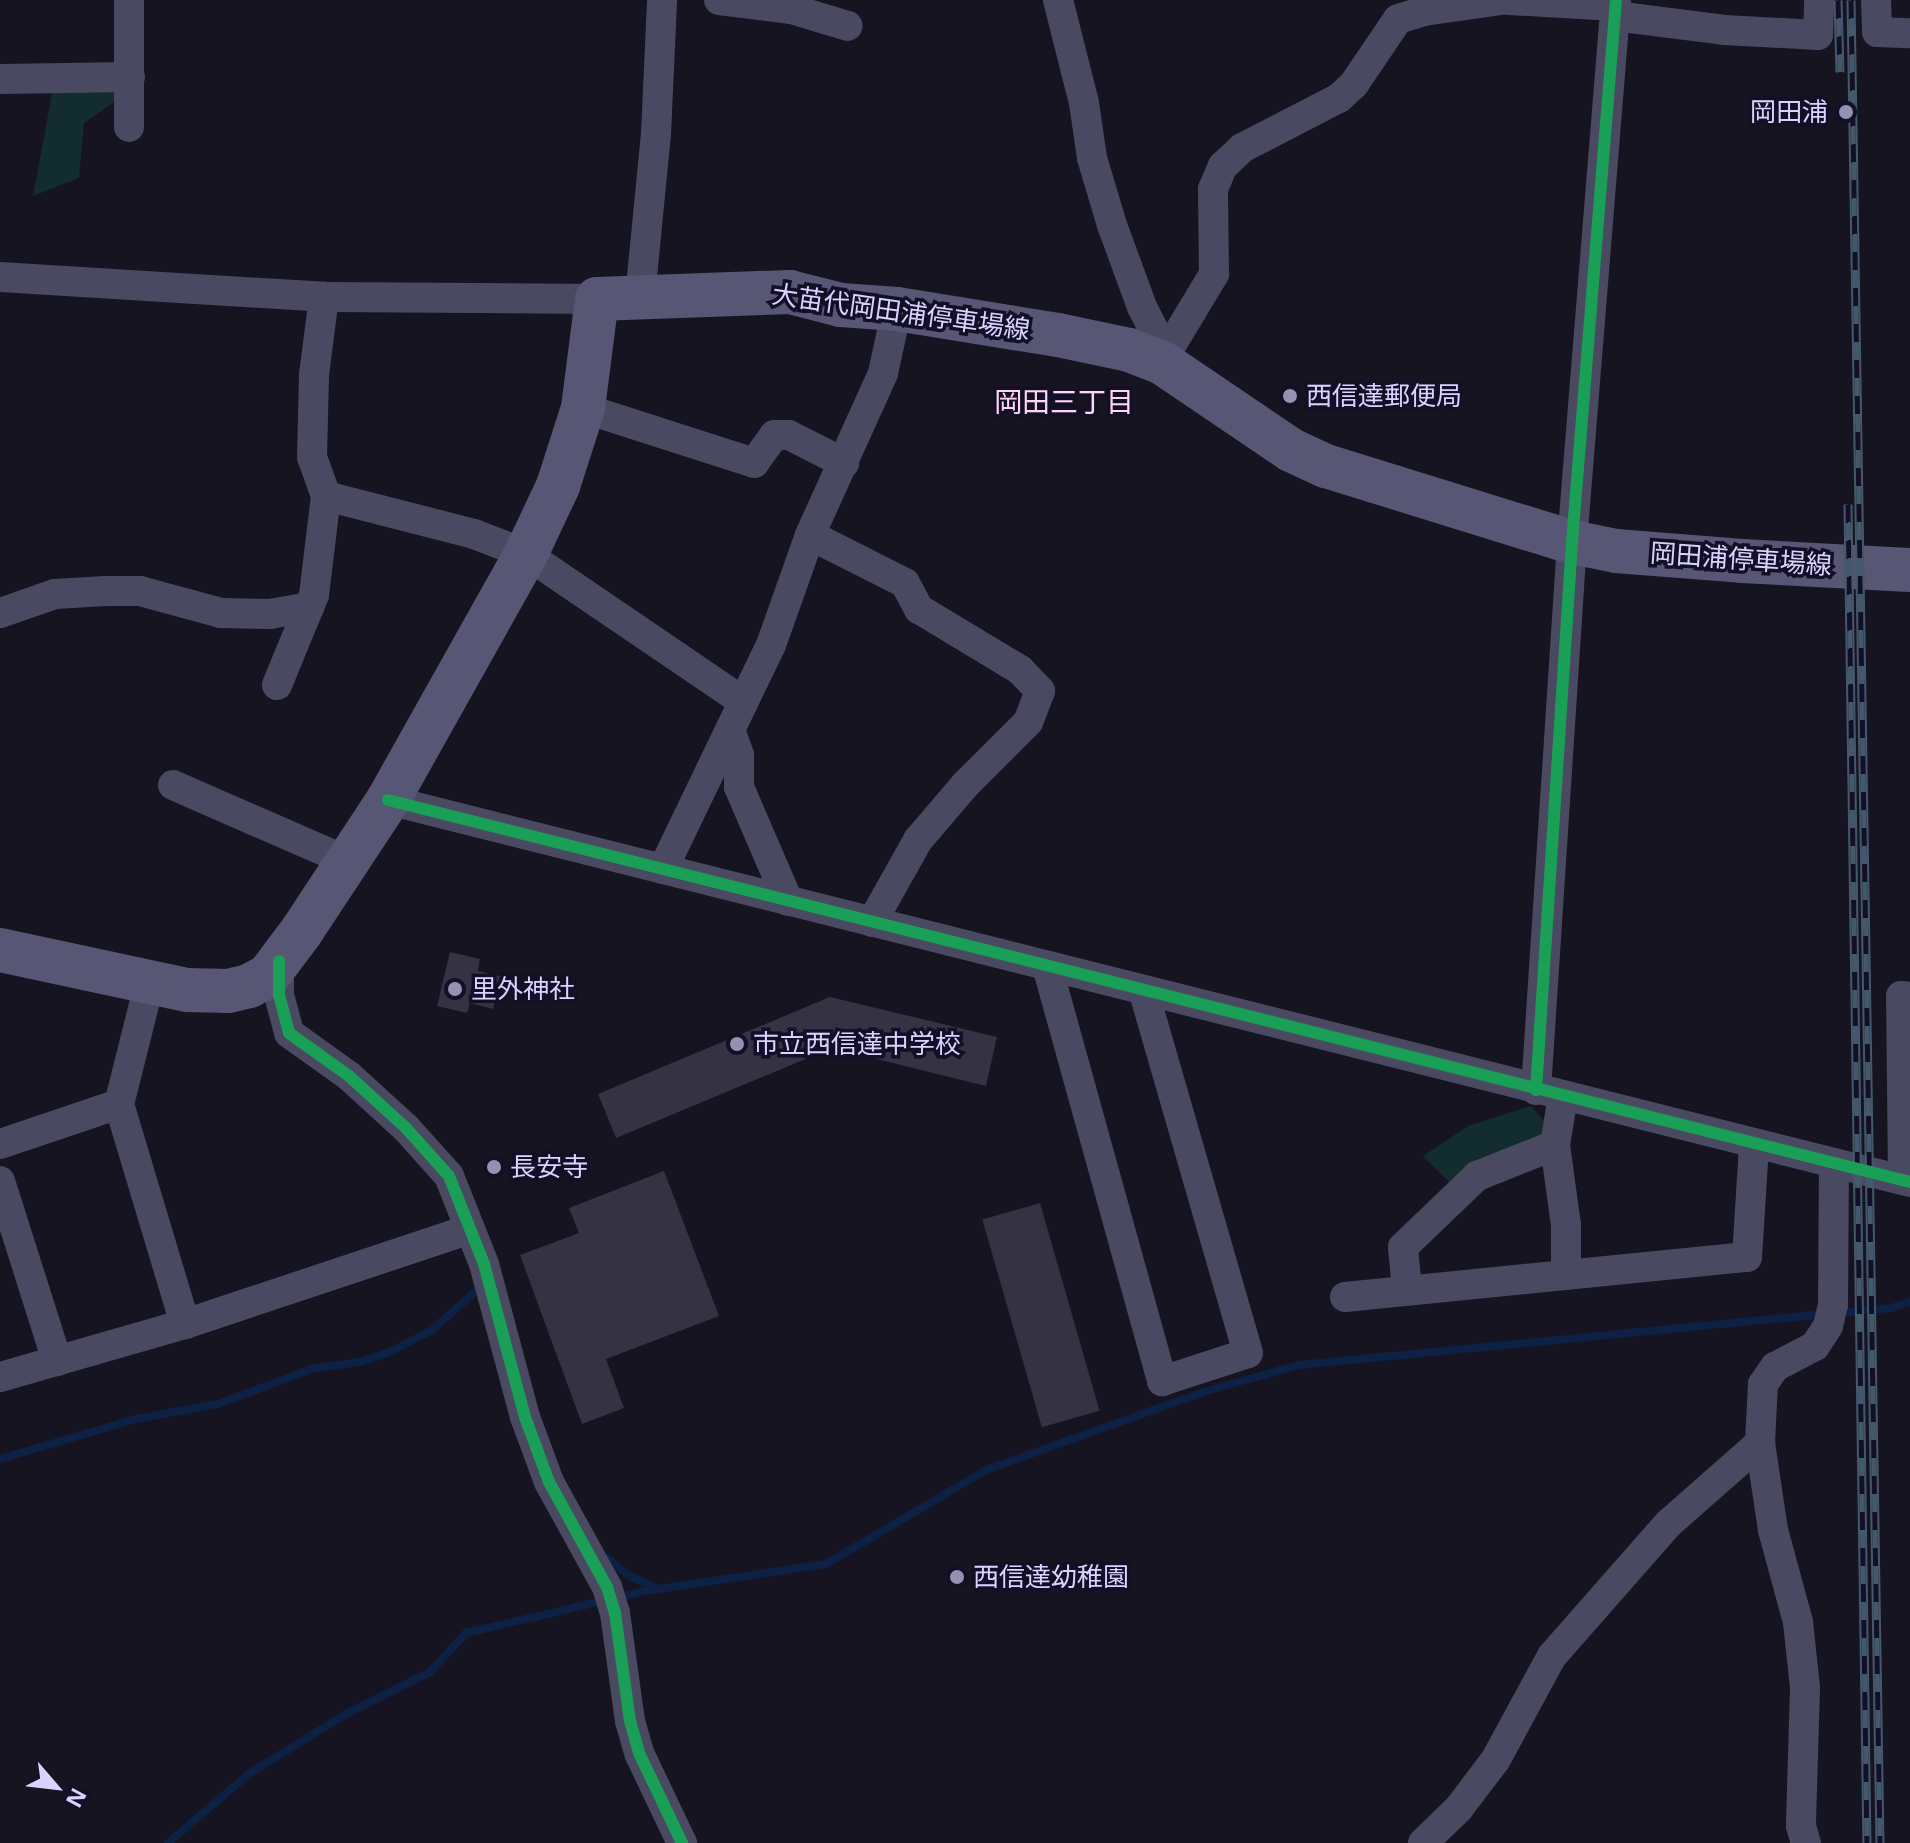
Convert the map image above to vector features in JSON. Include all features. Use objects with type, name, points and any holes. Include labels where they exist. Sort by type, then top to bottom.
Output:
[{"type":"main road","name":"大苗代岡田浦停車場線","points":[[597,299],[790,292],[841,305],[897,309],[1058,335],[1163,357],[1291,450],[1326,466],[1572,542]]},
{"type":"main road","points":[[0,950],[187,990],[228,991],[249,986],[268,976],[388,800],[526,554],[558,486],[583,408],[597,299]]},
{"type":"main road","name":"岡田浦停車場線","points":[[1572,542],[1616,551],[1910,570]]},
{"type":"street","points":[[129,0],[129,127]]},
{"type":"street","points":[[640,297],[656,134],[662,0]]},
{"type":"street","points":[[719,0],[791,9],[848,26]]},
{"type":"street","points":[[1058,0],[1084,103],[1092,158],[1112,225],[1163,357]]},
{"type":"street","points":[[1163,357],[1214,274],[1213,189],[1223,166],[1242,148],[1339,98],[1354,84],[1398,19],[1424,11],[1501,0]]},
{"type":"street","points":[[1509,0],[1615,7],[1724,30],[1818,35],[1819,0]]},
{"type":"street","points":[[1876,0],[1877,32],[1910,33]]},
{"type":"street","points":[[1566,1275],[1566,1225],[1549,1093],[1572,542],[1615,7]]},
{"type":"street","points":[[0,79],[130,77]]},
{"type":"street","points":[[0,277],[324,297],[597,299]]},
{"type":"street","points":[[277,685],[314,595],[326,496],[312,457],[314,375],[324,297]]},
{"type":"street","points":[[663,869],[771,645],[810,535],[883,373],[897,309]]},
{"type":"street","points":[[583,408],[754,463],[774,435],[789,435],[844,463]]},
{"type":"street","points":[[326,496],[474,534],[526,554],[744,702]]},
{"type":"street","points":[[810,535],[905,583],[919,609],[1020,670],[1040,691],[1028,722],[918,840],[872,922]]},
{"type":"street","points":[[0,613],[55,594],[106,591],[140,591],[221,613],[270,614],[309,607]]},
{"type":"street","points":[[730,730],[739,755],[739,787],[788,901]]},
{"type":"street","points":[[173,785],[347,861]]},
{"type":"street","points":[[388,800],[1906,1181],[1901,996],[1910,997]]},
{"type":"street","points":[[279,961],[281,1007],[289,1033],[349,1076],[406,1128],[449,1176],[484,1264],[525,1417],[549,1482],[607,1587],[615,1613],[637,1744],[682,1843]]},
{"type":"street","points":[[1047,966],[1162,1381],[1248,1353],[1143,990]]},
{"type":"street","points":[[150,981],[119,1104],[185,1324]]},
{"type":"street","points":[[0,1144],[119,1104]]},
{"type":"street","points":[[1407,1290],[1403,1247],[1413,1237],[1477,1176],[1555,1145]]},
{"type":"street","points":[[1345,1297],[1747,1257],[1754,1145]]},
{"type":"street","points":[[1806,1843],[1801,1826],[1805,1688],[1798,1622],[1773,1530],[1760,1443],[1763,1384],[1775,1367],[1815,1346],[1828,1326],[1833,1305],[1834,1165]]},
{"type":"street","points":[[0,1181],[57,1361]]},
{"type":"street","points":[[0,1377],[185,1324],[470,1229]]},
{"type":"street","points":[[1423,1843],[1459,1808],[1496,1759],[1552,1656],[1668,1524],[1760,1443]]},
{"type":"green space","points":[[53,88],[104,88],[123,96],[84,123],[79,178],[33,196]]},
{"type":"green space","points":[[1531,1106],[1545,1122],[1545,1136],[1453,1186],[1423,1156],[1468,1126]]},
{"type":"building","points":[[450,952],[480,959],[478,971],[500,976],[493,1009],[470,1003],[467,1013],[437,1006]]},
{"type":"building","points":[[830,997],[997,1037],[986,1086],[832,1048],[616,1138],[598,1094]]},
{"type":"building","points":[[664,1171],[719,1316],[606,1359],[624,1408],[582,1424],[520,1255],[579,1233],[569,1208]]},
{"type":"building","points":[[1040,1203],[1100,1411],[1042,1427],[982,1220]]},
{"type":"waterway","points":[[0,1459],[136,1419],[218,1404],[315,1368],[360,1362],[390,1352],[432,1330],[476,1291],[483,1292]]},
{"type":"waterway","points":[[1838,1313],[1891,1308],[1910,1302]]},
{"type":"waterway","points":[[168,1843],[250,1773],[348,1713],[430,1672],[466,1633],[645,1591],[826,1564],[986,1470],[1210,1390],[1299,1365],[1825,1314]]},
{"type":"waterway","points":[[606,1557],[628,1575],[658,1589]]},
{"type":"railway","points":[[1838,0],[1840,72]]},
{"type":"railway","points":[[1851,0],[1880,1843]]},
{"type":"railway","points":[[1848,504],[1867,1843]]},
{"type":"cycle path","points":[[1536,1090],[1572,542],[1616,0]]},
{"type":"cycle path","points":[[388,800],[1910,1182]]},
{"type":"cycle path","points":[[279,961],[279,995],[289,1033],[349,1076],[406,1128],[449,1176],[484,1264],[525,1417],[549,1482],[607,1587],[615,1613],[630,1721],[640,1755],[682,1843]]},
{"type":"place","name":"岡田浦","points":[[1846,112]]},
{"type":"place","name":"西信達郵便局","points":[[1290,396]]},
{"type":"place","name":"里外神社","points":[[455,989]]},
{"type":"place","name":"市立西信達中学校","points":[[737,1044]]},
{"type":"place","name":"長安寺","points":[[494,1167]]},
{"type":"place","name":"西信達幼稚園","points":[[957,1577]]},
{"type":"district","name":"岡田三丁目","points":[[1064,401]]}]
